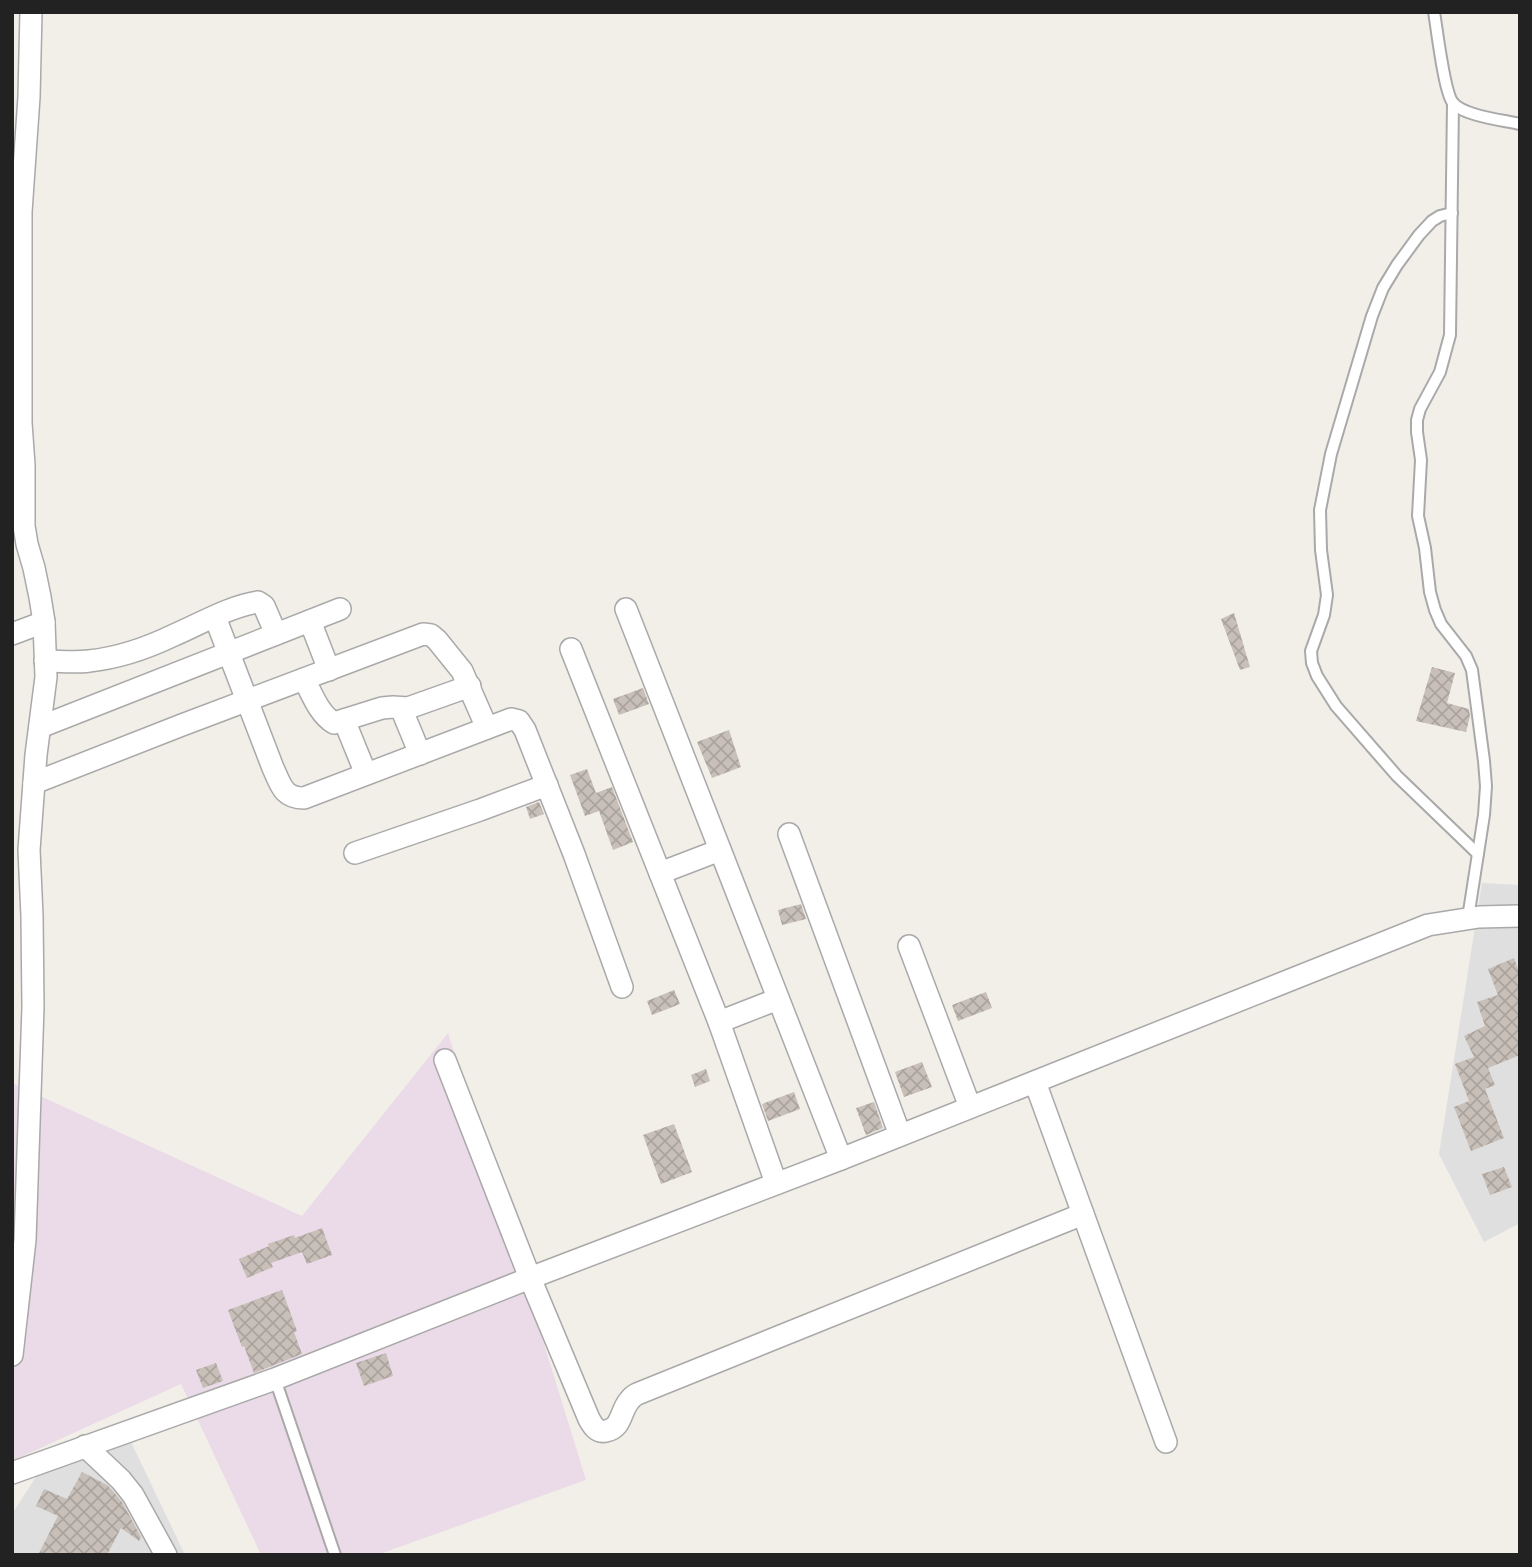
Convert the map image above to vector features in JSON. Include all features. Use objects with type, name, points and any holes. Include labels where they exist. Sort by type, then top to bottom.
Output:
[{"type":"street","points":[[12,1355],[25,1240],[33,1007],[33,916],[29,850],[46,677],[44,622],[24,526],[21,423],[22,212],[31,12]]},
{"type":"street","points":[[45,661],[90,661],[108,658],[169,638],[215,617],[258,602],[264,606],[276,634]]},
{"type":"street","points":[[40,727],[340,609]]},
{"type":"street","points":[[626,609],[841,1159]]},
{"type":"street","points":[[215,617],[274,768],[285,793],[294,798],[304,798],[511,719],[519,721],[525,730],[574,854],[622,987]]},
{"type":"street","points":[[310,621],[328,670]]},
{"type":"street","points":[[12,634],[44,622]]},
{"type":"street","points":[[34,783],[423,634],[431,635],[463,671],[487,728]]},
{"type":"street","points":[[571,649],[719,1022],[776,1183]]},
{"type":"street","points":[[304,679],[321,712],[334,723],[382,708],[420,705],[470,685]]},
{"type":"street","points":[[401,708],[420,754]]},
{"type":"street","points":[[345,720],[366,774]]},
{"type":"street","points":[[355,853],[547,785]]},
{"type":"street","points":[[789,834],[900,1135]]},
{"type":"street","points":[[660,873],[720,850]]},
{"type":"street","points":[[12,1473],[275,1379],[841,1159],[1428,925],[1468,918],[1520,916]]},
{"type":"street","points":[[909,946],[970,1107]]},
{"type":"street","points":[[719,1022],[778,999]]},
{"type":"street","points":[[445,1060],[530,1278],[589,1419],[594,1428],[601,1432],[615,1427],[630,1398],[637,1394],[1083,1214]]},
{"type":"street","points":[[1035,1082],[1166,1442]]},
{"type":"street","points":[[85,1446],[133,1495],[166,1555]]},
{"type":"lane","points":[[1434,12],[1446,84],[1452,103],[1450,335],[1440,372],[1417,420],[1421,460],[1418,516],[1435,610],[1441,624],[1466,656],[1472,670],[1486,786],[1468,918]]},
{"type":"lane","points":[[1452,103],[1467,112],[1520,124]]},
{"type":"lane","points":[[1452,213],[1432,221],[1419,235],[1383,288],[1373,316],[1331,454],[1320,510],[1321,550],[1327,595],[1324,615],[1311,651],[1317,676],[1336,706],[1397,776],[1478,854]]},
{"type":"lane","points":[[275,1379],[335,1555]]},
{"type":"shaded area","points":[[1482,883],[1520,885],[1520,1223],[1484,1242],[1439,1154]]},
{"type":"shaded area","points":[[448,1033],[586,1480],[377,1555],[261,1555],[181,1384],[12,1461],[12,1083],[302,1216]]},
{"type":"shaded area","points":[[130,1440],[185,1555],[12,1555],[12,1514],[43,1466]]},
{"type":"building","points":[[1234,613],[1250,667],[1240,670],[1221,619]]},
{"type":"building","points":[[1432,667],[1455,673],[1447,703],[1469,709],[1466,732],[1416,721]]},
{"type":"building","points":[[643,688],[649,704],[619,715],[613,699]]},
{"type":"building","points":[[729,730],[741,767],[712,778],[697,742]]},
{"type":"building","points":[[587,769],[596,793],[612,787],[633,842],[613,850],[599,811],[585,816],[570,775]]},
{"type":"building","points":[[539,802],[544,814],[530,819],[526,807]]},
{"type":"building","points":[[801,904],[806,919],[782,925],[778,910]]},
{"type":"building","points":[[1514,958],[1520,974],[1520,1055],[1488,1068],[1495,1085],[1485,1089],[1504,1138],[1471,1151],[1454,1107],[1469,1101],[1455,1064],[1474,1057],[1464,1036],[1485,1026],[1477,1002],[1498,995],[1488,969]]},
{"type":"building","points":[[674,990],[680,1004],[652,1015],[647,1001]]},
{"type":"building","points":[[986,992],[992,1008],[958,1021],[952,1005]]},
{"type":"building","points":[[922,1062],[932,1087],[904,1097],[895,1072]]},
{"type":"building","points":[[706,1069],[710,1081],[695,1087],[691,1075]]},
{"type":"building","points":[[794,1092],[800,1109],[768,1121],[762,1104]]},
{"type":"building","points":[[874,1102],[883,1128],[866,1135],[856,1108]]},
{"type":"building","points":[[674,1124],[692,1172],[661,1184],[643,1135]]},
{"type":"building","points":[[1504,1167],[1512,1187],[1490,1195],[1482,1174]]},
{"type":"building","points":[[322,1228],[332,1255],[307,1264],[302,1252],[271,1263],[273,1267],[247,1278],[239,1259],[269,1246],[268,1244]]},
{"type":"building","points":[[282,1290],[302,1354],[254,1373],[228,1310]]},
{"type":"building","points":[[386,1353],[393,1376],[364,1386],[356,1363]]},
{"type":"building","points":[[216,1363],[223,1381],[203,1388],[196,1370]]},
{"type":"building","points":[[82,1472],[107,1485],[122,1502],[141,1537],[139,1541],[121,1528],[107,1555],[38,1555],[58,1516],[36,1506],[44,1489],[67,1499]]}]
